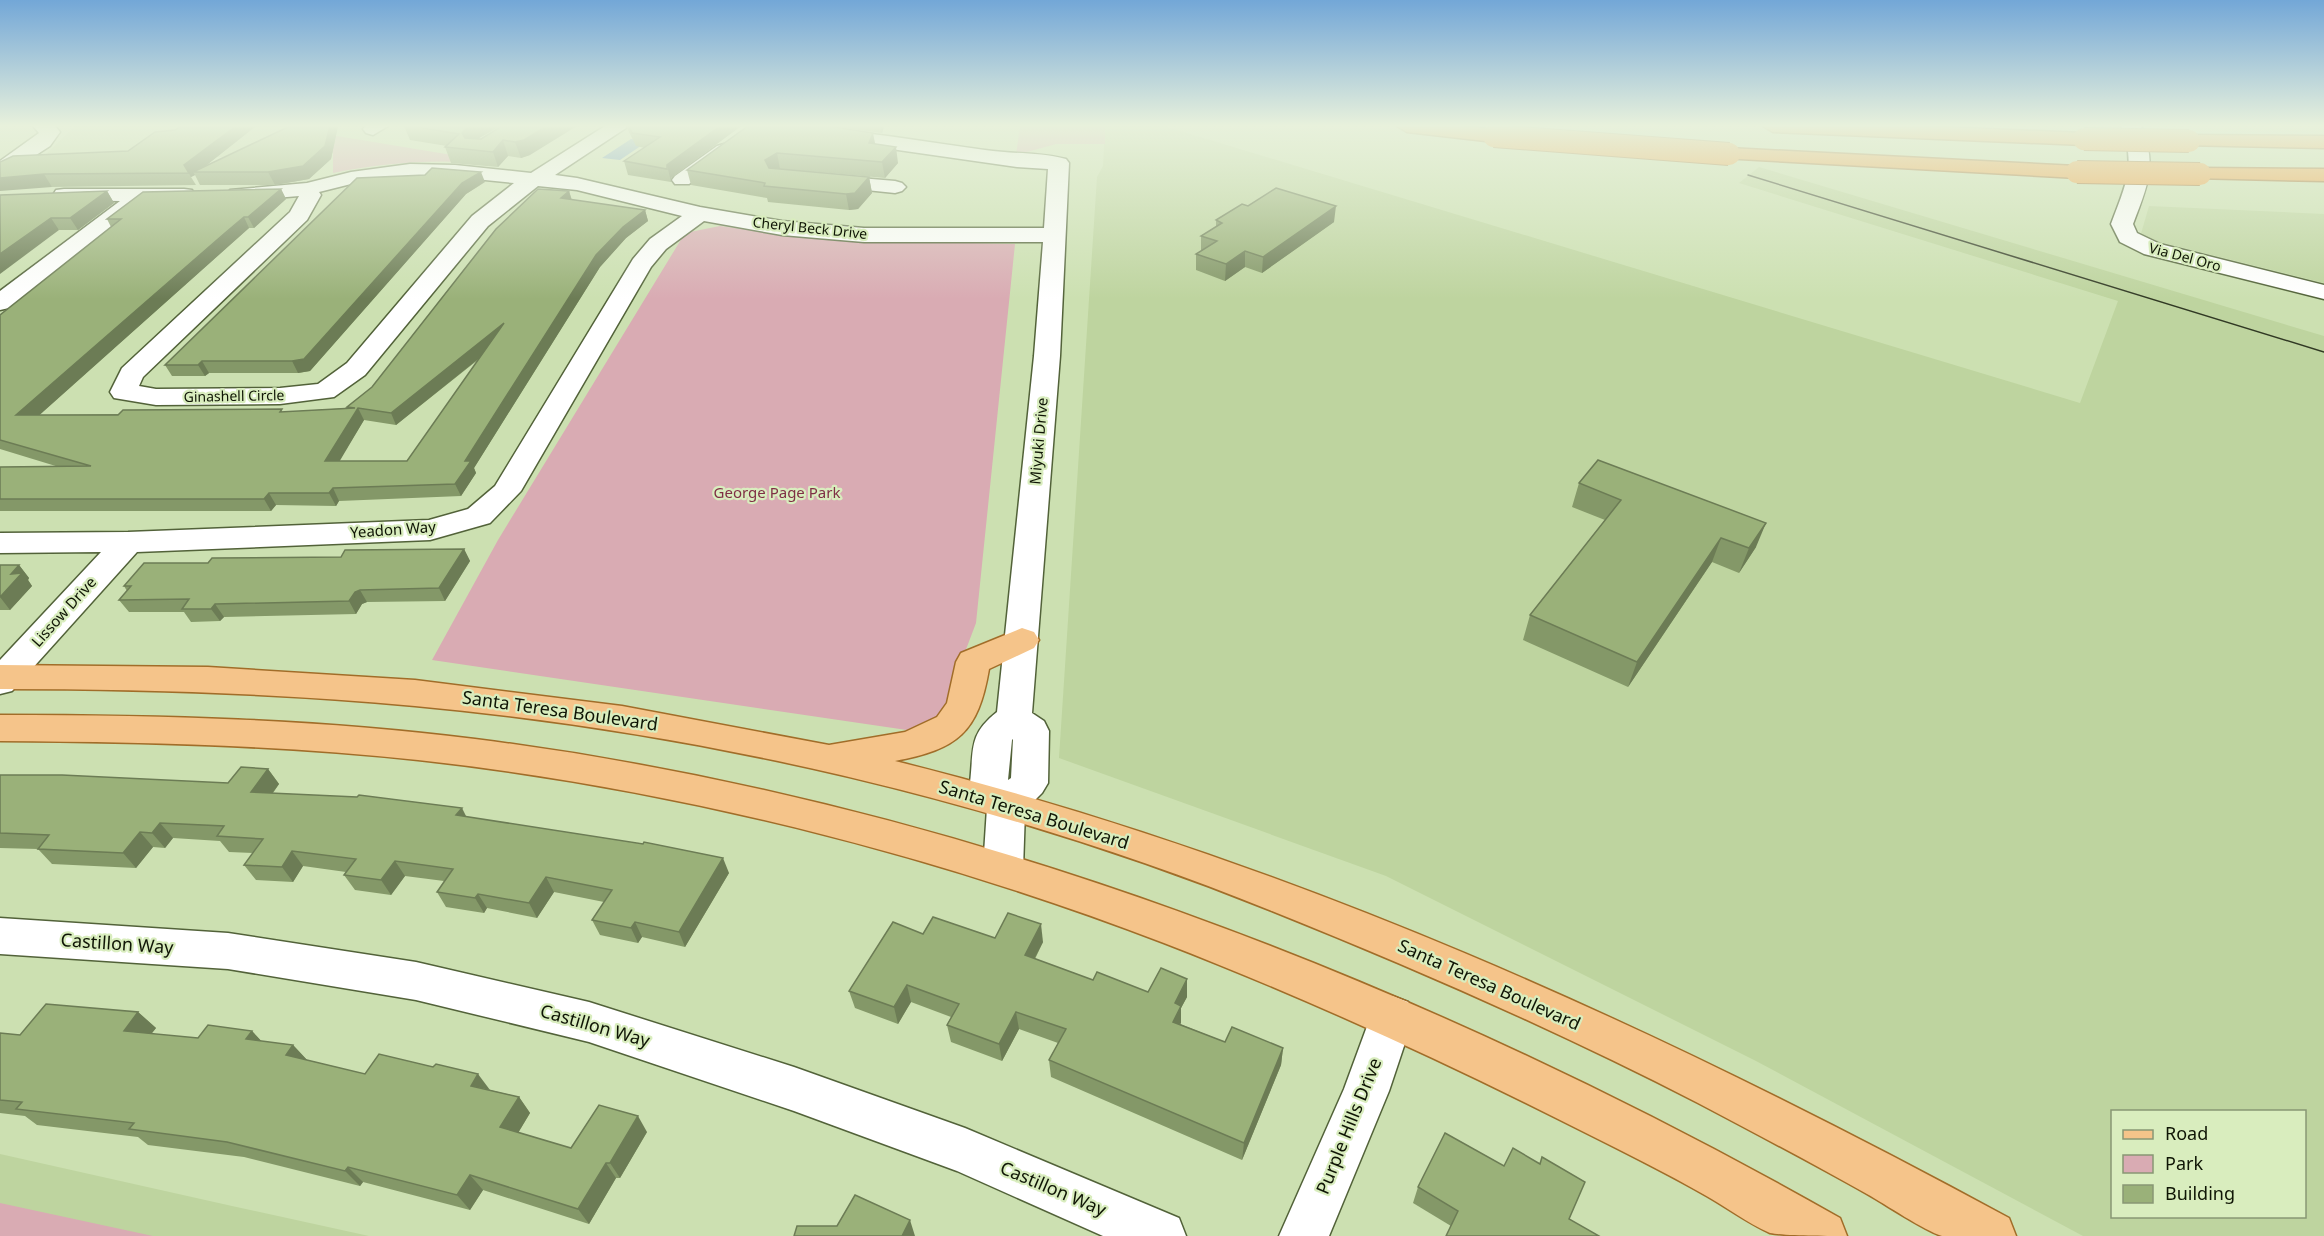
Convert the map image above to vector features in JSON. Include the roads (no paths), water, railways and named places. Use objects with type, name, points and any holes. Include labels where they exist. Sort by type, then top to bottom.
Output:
[{"type":"main road","points":[[826,758],[921,742],[941,733],[959,716],[973,662],[1022,640]]},
{"type":"main road","name":"Santa Teresa Boulevard","points":[[2,678],[251,680],[411,691],[483,699],[666,726],[826,758],[1006,805],[1159,853],[1310,908],[1496,985],[1742,1101],[1991,1236]]},
{"type":"main road","points":[[0,728],[219,731],[323,738],[478,754],[655,782],[759,805],[1003,869],[1191,934],[1392,1016],[1691,1161],[1822,1236]]},
{"type":"street","name":"Cheryl Beck Drive","points":[[42,196],[215,195],[307,189],[328,184]]},
{"type":"street","name":"Ginashell Circle","points":[[307,189],[310,195],[299,215],[130,374],[123,392],[156,397],[257,396],[325,391],[356,369],[480,220],[529,184]]},
{"type":"street","name":"Cheryl Beck Drive","points":[[574,184],[700,214],[782,228],[864,235],[1053,234]]},
{"type":"street","name":"Miyuki Drive","points":[[1006,805],[1029,783],[1031,731],[1014,718],[1047,356],[1057,184]]},
{"type":"street","name":"Via Del Oro","points":[[2136,184],[2122,224],[2128,237],[2138,244],[2172,255],[2324,292]]},
{"type":"street","points":[[0,303],[141,195]]},
{"type":"street","name":"Yeadon Way","points":[[0,543],[128,542],[430,530],[479,516],[506,491],[641,264],[658,244],[700,214]]},
{"type":"street","name":"Lissow Drive","points":[[2,678],[128,542]]},
{"type":"street","points":[[1003,869],[1006,805]]},
{"type":"street","name":"Castillon Way","points":[[0,936],[228,951],[416,981],[589,1022],[794,1089],[965,1151],[1161,1236]]},
{"type":"street","name":"Purple Hills Drive","points":[[1304,1236],[1366,1091],[1392,1016]]},
{"type":"tram line","points":[[1776,184],[2324,352]]},
{"type":"park label","name":"George Page Park","points":[[777,493]]}]
